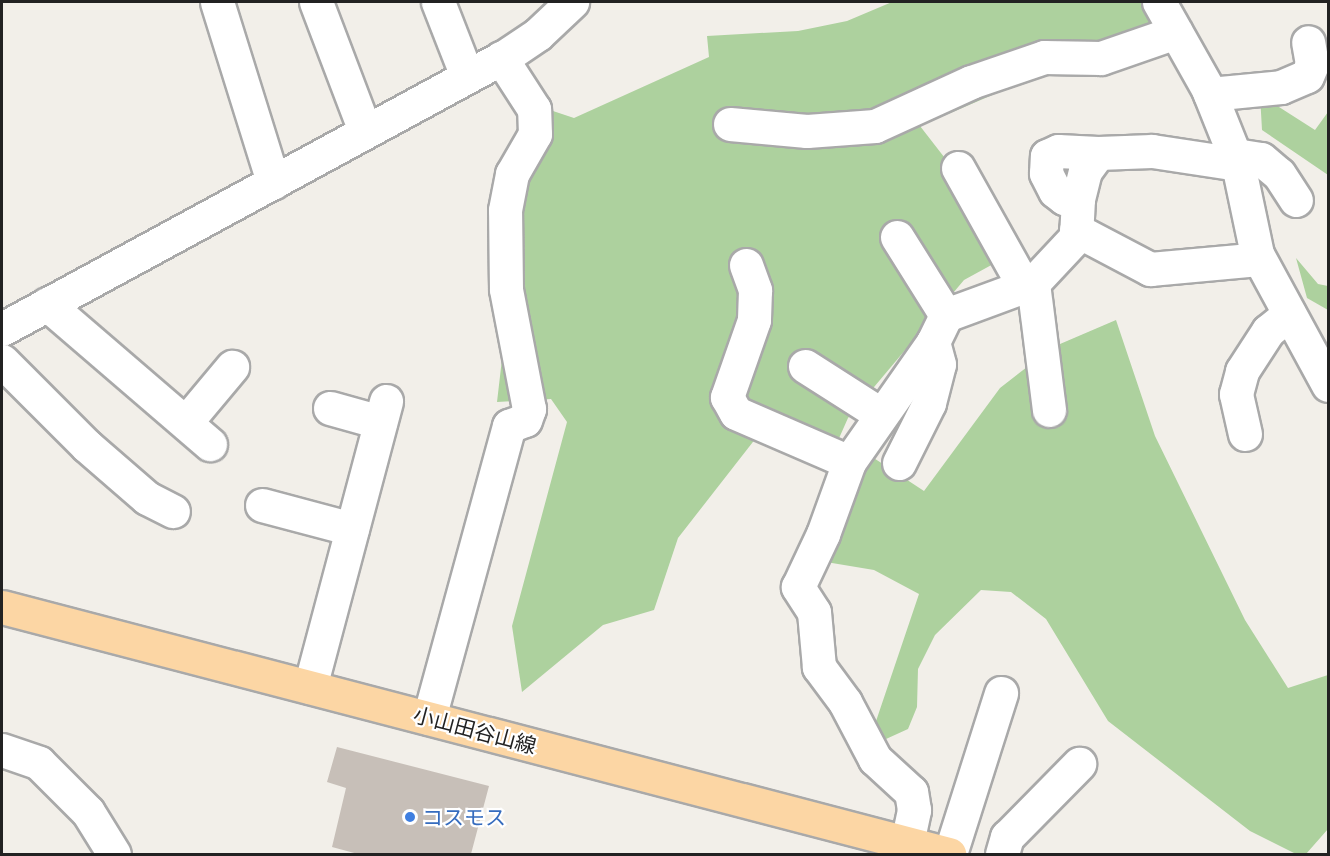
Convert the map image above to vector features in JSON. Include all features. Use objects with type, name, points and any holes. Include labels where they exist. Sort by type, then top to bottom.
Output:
[{"type":"main road","name":"小山田谷山線","points":[[2,607],[950,855]]},
{"type":"street","points":[[217,2],[273,182]]},
{"type":"street","points":[[316,2],[365,131]]},
{"type":"street","points":[[438,2],[467,76]]},
{"type":"street","points":[[2,329],[501,58],[538,34],[572,2]]},
{"type":"street","points":[[1159,2],[1210,93],[1236,160],[1259,259],[1329,385]]},
{"type":"street","points":[[730,124],[807,131],[875,126],[971,82],[1044,57],[1101,58],[1176,32]]},
{"type":"street","points":[[1210,93],[1281,87],[1307,76],[1312,64],[1308,42]]},
{"type":"street","points":[[429,718],[509,426],[525,420],[529,409],[506,289],[505,210],[512,174],[535,134],[534,109],[501,58]]},
{"type":"street","points":[[907,843],[914,810],[911,792],[875,759],[845,702],[819,667],[814,612],[798,587],[823,534],[849,462],[880,414],[944,349],[1028,284],[1076,237],[1077,215],[1085,171],[1098,153],[1152,151],[1236,160],[1261,159],[1279,174],[1296,200]]},
{"type":"street","points":[[958,168],[1028,284],[1049,410]]},
{"type":"street","points":[[1077,215],[1150,269],[1259,259]]},
{"type":"street","points":[[897,237],[944,349],[929,403],[899,463]]},
{"type":"street","points":[[746,266],[755,290],[754,320],[727,397],[736,413],[849,462]]},
{"type":"street","points":[[47,304],[210,444]]},
{"type":"street","points":[[1245,434],[1236,394],[1242,370],[1268,331],[1289,314]]},
{"type":"street","points":[[2,361],[96,454],[147,498],[172,511]]},
{"type":"street","points":[[805,366],[880,414]]},
{"type":"street","points":[[186,422],[232,367]]},
{"type":"street","points":[[310,687],[383,411],[330,408]]},
{"type":"street","points":[[262,505],[352,529]]},
{"type":"street","points":[[950,855],[1001,693]]},
{"type":"street","points":[[2,750],[39,763],[88,812],[114,855]]},
{"type":"street","points":[[1002,855],[1007,837],[1079,764]]},
{"type":"green space","points":[[892,2],[1151,2],[1179,47],[1076,59],[920,126],[1017,251],[964,280],[848,418],[836,445],[770,420],[678,538],[654,610],[603,625],[522,692],[512,626],[567,422],[551,399],[497,402],[528,135],[544,108],[574,118],[709,57],[707,36],[798,31],[847,21]]},
{"type":"green space","points":[[1260,95],[1315,130],[1328,112],[1328,175],[1262,130]]},
{"type":"green space","points":[[1296,258],[1318,284],[1328,286],[1328,310],[1307,298]]},
{"type":"green space","points":[[1116,320],[1155,436],[1245,620],[1288,688],[1328,675],[1328,829],[1306,854],[1296,854],[1250,831],[1108,721],[1046,619],[1011,592],[981,590],[935,635],[918,669],[917,707],[908,729],[886,739],[872,733],[919,594],[874,570],[820,561],[860,449],[924,491],[1000,388],[1053,347]]},
{"type":"building","name":"コスモス","points":[[337,747],[489,786],[471,854],[358,854],[332,847],[346,788],[327,782]]},
{"type":"place","name":"コスモス","points":[[410,817]]}]
